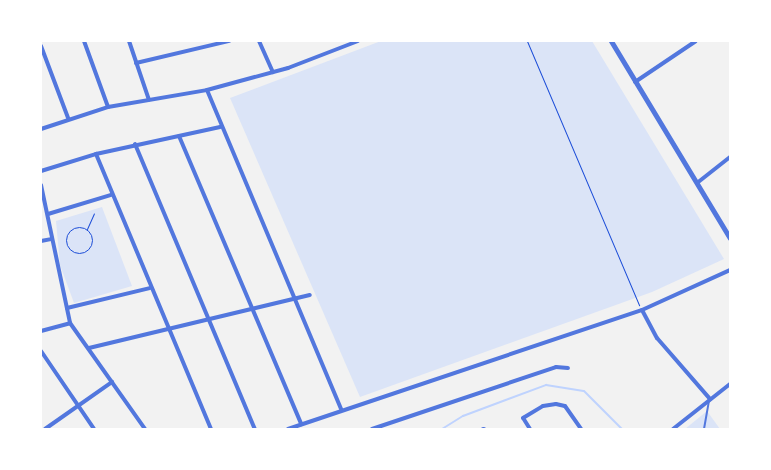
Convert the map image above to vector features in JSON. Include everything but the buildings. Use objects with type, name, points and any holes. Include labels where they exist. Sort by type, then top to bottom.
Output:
[{"type":"street","points":[[84,41],[108,107]]},
{"type":"street","points":[[128,41],[148,100]]},
{"type":"street","points":[[136,63],[228,41]]},
{"type":"street","points":[[259,41],[273,72]]},
{"type":"street","points":[[41,129],[68,118],[108,107],[207,90],[273,72],[358,41]]},
{"type":"street","points":[[612,41],[730,238]]},
{"type":"street","points":[[635,82],[696,41]]},
{"type":"street","points":[[41,46],[68,118]]},
{"type":"street","points":[[207,90],[220,127],[341,409]]},
{"type":"street","points":[[41,171],[135,144],[220,127]]},
{"type":"street","points":[[179,136],[301,424]]},
{"type":"street","points":[[135,144],[210,318],[255,429]]},
{"type":"street","points":[[96,154],[111,195],[211,429]]},
{"type":"street","points":[[697,183],[730,157]]},
{"type":"street","points":[[41,184],[70,324],[145,429]]},
{"type":"street","points":[[48,214],[111,195]]},
{"type":"street","points":[[41,241],[52,239]]},
{"type":"street","points":[[288,429],[341,409],[642,310],[730,270]]},
{"type":"street","points":[[67,308],[150,288]]},
{"type":"street","points":[[88,348],[310,295]]},
{"type":"street","points":[[642,310],[657,338],[710,399]]},
{"type":"street","points":[[41,331],[70,324]]},
{"type":"street","points":[[41,351],[94,429]]},
{"type":"street","points":[[372,429],[556,367],[568,368]]},
{"type":"street","points":[[41,426],[44,429],[77,404],[112,382]]},
{"type":"street","points":[[673,429],[730,384]]},
{"type":"street","points":[[530,429],[523,418],[543,406],[556,404],[565,406],[581,429]]},
{"type":"lane","points":[[704,429],[710,399]]},
{"type":"path","points":[[527,41],[642,310]]},
{"type":"path","points":[[87,230],[72,229],[65,237],[67,243],[75,252],[84,252],[92,241],[87,230],[94,213]]},
{"type":"path","points":[[53,247],[67,243]]},
{"type":"shaded area","points":[[381,41],[592,41],[724,259],[652,292],[360,397],[230,98]]},
{"type":"shaded area","points":[[102,207],[132,286],[74,303],[60,265],[56,221]]},
{"type":"shaded area","points":[[707,411],[720,429],[685,429]]},
{"type":"waterway","points":[[442,429],[463,416],[546,385],[584,391],[622,429]]}]
